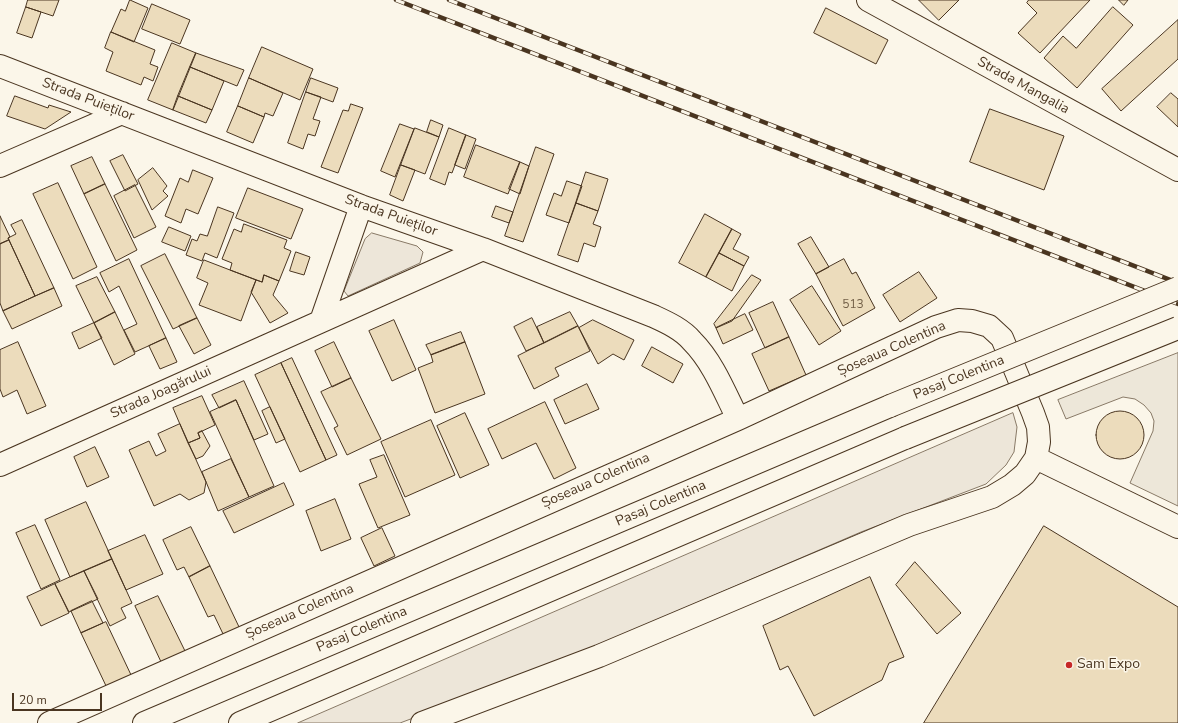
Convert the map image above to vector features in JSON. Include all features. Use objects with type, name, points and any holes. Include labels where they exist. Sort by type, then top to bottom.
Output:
[{"type":"main road","name":"Strada Mangalia","points":[[868,0],[1178,170]]},
{"type":"main road","name":"Strada Puieților","points":[[0,66],[361,206],[483,249],[653,316],[674,326],[692,340],[707,360],[738,419]]},
{"type":"main road","points":[[0,166],[122,113]]},
{"type":"main road","points":[[321,322],[361,206]]},
{"type":"main road","name":"Strada Joagărului","points":[[0,465],[483,249]]},
{"type":"main road","name":"Pasaj Colentina","points":[[144,723],[890,406],[1178,288]]},
{"type":"main road","name":"Șoseaua Colentina","points":[[49,723],[738,419],[936,327],[958,320],[972,321],[989,326],[1002,338],[1038,427],[1039,442],[1036,458],[1025,474],[1012,485],[992,497],[909,525],[599,656],[422,723]]},
{"type":"main road","points":[[240,723],[905,438],[1178,328]]},
{"type":"main road","points":[[1036,458],[1178,527]]},
{"type":"shaded area","points":[[372,233],[417,246],[423,252],[420,263],[348,296],[344,291],[365,239]]},
{"type":"shaded area","points":[[1178,353],[1178,506],[1130,483],[1153,431],[1154,421],[1151,413],[1144,405],[1135,399],[1123,397],[1066,419],[1058,400]]},
{"type":"shaded area","points":[[1013,413],[1017,427],[1014,452],[1006,465],[986,484],[861,532],[543,669],[400,723],[298,723]]},
{"type":"building","points":[[28,0],[59,0],[53,16],[26,7]]},
{"type":"building","points":[[130,0],[148,8],[134,42],[111,32],[121,9],[125,11]]},
{"type":"building","points":[[919,0],[959,0],[939,20]]},
{"type":"building","points":[[1029,0],[1090,0],[1040,53],[1018,33],[1037,13],[1027,3]]},
{"type":"building","points":[[1119,0],[1128,0],[1124,5]]},
{"type":"building","points":[[152,4],[190,20],[180,44],[142,29]]},
{"type":"building","points":[[26,7],[41,12],[32,38],[17,33]]},
{"type":"building","points":[[1113,7],[1133,25],[1077,88],[1044,58],[1063,36],[1076,48]]},
{"type":"building","points":[[826,8],[888,40],[876,64],[814,33]]},
{"type":"building","points":[[1178,20],[1178,59],[1121,111],[1102,89]]},
{"type":"building","points":[[111,32],[155,50],[150,64],[158,67],[153,81],[144,77],[141,85],[106,71],[113,52],[105,48]]},
{"type":"building","points":[[172,43],[196,53],[173,110],[148,100]]},
{"type":"building","points":[[262,47],[313,69],[300,100],[249,78]]},
{"type":"building","points":[[196,53],[244,70],[237,86],[190,67]]},
{"type":"building","points":[[190,67],[224,81],[212,110],[178,96]]},
{"type":"building","points":[[249,78],[283,93],[273,116],[265,113],[264,117],[238,106]]},
{"type":"building","points":[[311,78],[338,88],[333,102],[306,92]]},
{"type":"building","points":[[306,92],[321,97],[313,119],[320,121],[315,136],[308,134],[303,149],[288,143]]},
{"type":"building","points":[[1171,93],[1178,99],[1178,127],[1157,107]]},
{"type":"building","points":[[15,96],[48,108],[49,105],[71,112],[45,129],[7,116]]},
{"type":"building","points":[[178,96],[212,110],[206,123],[173,110]]},
{"type":"building","points":[[351,104],[363,108],[338,173],[321,167],[343,110],[348,111]]},
{"type":"building","points":[[238,106],[264,117],[253,143],[227,132]]},
{"type":"building","points":[[990,109],[1064,136],[1044,190],[970,162]]},
{"type":"building","points":[[431,120],[443,125],[439,137],[427,132]]},
{"type":"building","points":[[400,124],[414,129],[395,177],[381,171]]},
{"type":"building","points":[[415,128],[439,137],[425,174],[401,165]]},
{"type":"building","points":[[449,128],[466,135],[452,173],[449,172],[445,185],[430,179]]},
{"type":"building","points":[[466,135],[476,139],[465,169],[455,165]]},
{"type":"building","points":[[476,145],[520,162],[508,194],[464,177]]},
{"type":"building","points":[[536,147],[554,154],[523,242],[505,236]]},
{"type":"building","points":[[123,155],[138,184],[125,191],[110,161]]},
{"type":"building","points":[[92,157],[105,184],[84,194],[71,166]]},
{"type":"building","points":[[520,162],[529,166],[520,194],[509,189]]},
{"type":"building","points":[[401,165],[415,170],[403,201],[390,195]]},
{"type":"building","points":[[153,168],[167,186],[163,191],[168,196],[152,210],[138,180]]},
{"type":"building","points":[[193,170],[213,178],[198,214],[186,209],[181,223],[165,216],[180,178],[188,182]]},
{"type":"building","points":[[586,172],[608,179],[598,211],[576,203]]},
{"type":"building","points":[[567,181],[582,186],[569,223],[546,215],[554,193],[561,196]]},
{"type":"building","points":[[58,183],[97,267],[73,279],[33,194]]},
{"type":"building","points":[[105,184],[137,250],[116,261],[84,194]]},
{"type":"building","points":[[135,185],[156,227],[134,238],[114,196]]},
{"type":"building","points":[[248,188],[303,209],[291,239],[236,218]]},
{"type":"building","points":[[576,203],[598,211],[593,224],[601,227],[595,247],[584,243],[578,262],[558,255]]},
{"type":"building","points":[[496,206],[513,212],[509,223],[492,217]]},
{"type":"building","points":[[218,207],[234,213],[217,258],[205,253],[202,261],[186,255],[192,239],[197,241],[200,234],[207,236]]},
{"type":"building","points":[[705,214],[732,229],[706,277],[679,263]]},
{"type":"building","points":[[0,216],[10,237],[8,238],[9,240],[0,244]]},
{"type":"building","points":[[22,220],[54,288],[35,296],[8,238],[16,234],[11,225]]},
{"type":"building","points":[[244,224],[287,240],[284,248],[291,251],[279,281],[264,275],[262,282],[230,270],[232,263],[222,259],[234,229],[241,232]]},
{"type":"building","points":[[169,227],[191,236],[185,251],[162,242]]},
{"type":"building","points":[[732,229],[741,234],[733,249],[749,257],[744,266],[719,253]]},
{"type":"building","points":[[811,237],[829,267],[816,274],[798,244]]},
{"type":"building","points":[[9,240],[35,296],[3,311],[0,303],[0,244]]},
{"type":"building","points":[[296,252],[310,257],[304,275],[290,271]]},
{"type":"building","points":[[719,253],[744,266],[732,291],[706,277]]},
{"type":"building","points":[[165,254],[197,318],[173,329],[141,266]]},
{"type":"building","points":[[129,259],[166,338],[135,352],[124,330],[137,324],[119,286],[109,292],[100,273]]},
{"type":"building","points":[[844,259],[852,274],[856,272],[875,308],[843,326],[816,274]]},
{"type":"building","points":[[204,260],[256,280],[241,321],[199,305],[208,283],[197,278]]},
{"type":"building","points":[[919,272],[937,298],[900,322],[883,295]]},
{"type":"building","points":[[264,275],[279,281],[273,295],[288,313],[270,323],[251,292],[256,280],[262,282]]},
{"type":"building","points":[[752,275],[761,280],[732,321],[716,328],[714,324]]},
{"type":"building","points":[[97,277],[115,312],[94,323],[76,286]]},
{"type":"building","points":[[812,286],[841,331],[819,345],[790,300]]},
{"type":"building","points":[[54,288],[62,306],[12,329],[3,311]]},
{"type":"building","points":[[773,302],[789,337],[765,348],[749,313]]},
{"type":"building","points":[[115,312],[135,354],[114,365],[94,323]]},
{"type":"building","points":[[570,312],[578,326],[544,343],[537,327]]},
{"type":"building","points":[[745,314],[753,330],[723,344],[716,328]]},
{"type":"building","points":[[197,318],[211,345],[194,354],[179,326]]},
{"type":"building","points":[[532,318],[544,343],[526,351],[514,327]]},
{"type":"building","points":[[394,320],[416,370],[392,381],[369,331]]},
{"type":"building","points":[[593,320],[634,340],[624,360],[613,354],[598,364],[579,328]]},
{"type":"building","points":[[94,323],[102,338],[79,349],[72,333]]},
{"type":"building","points":[[578,326],[590,351],[555,368],[559,376],[534,389],[518,356]]},
{"type":"building","points":[[461,332],[465,342],[431,355],[426,345]]},
{"type":"building","points":[[789,337],[806,375],[769,391],[752,354]]},
{"type":"building","points":[[166,338],[177,362],[160,369],[149,346]]},
{"type":"building","points":[[18,342],[46,406],[27,414],[17,390],[3,397],[0,389],[0,350]]},
{"type":"building","points":[[334,342],[351,378],[332,387],[315,351]]},
{"type":"building","points":[[465,342],[485,394],[435,413],[418,368],[433,362],[431,355]]},
{"type":"building","points":[[652,347],[683,364],[673,383],[642,366]]},
{"type":"building","points":[[292,358],[337,455],[326,460],[281,363]]},
{"type":"building","points":[[281,363],[326,460],[300,472],[255,375]]},
{"type":"building","points":[[351,378],[381,439],[347,455],[334,428],[338,426],[321,392]]},
{"type":"building","points":[[244,381],[268,434],[254,440],[236,400],[219,408],[212,395]]},
{"type":"building","points":[[587,384],[599,409],[565,424],[554,400]]},
{"type":"building","points":[[202,396],[215,425],[198,433],[200,438],[188,443],[173,408]]},
{"type":"building","points":[[236,400],[274,486],[249,497],[210,412]]},
{"type":"building","points":[[545,402],[576,468],[554,479],[536,443],[502,459],[488,429]]},
{"type":"building","points":[[270,407],[285,439],[276,443],[262,411]]},
{"type":"building","points":[[1120,411],[1129,413],[1137,418],[1142,426],[1144,435],[1142,444],[1137,452],[1129,457],[1120,459],[1111,457],[1103,452],[1098,444],[1096,435],[1098,426],[1103,418],[1111,413]]},
{"type":"building","points":[[465,413],[489,465],[460,478],[437,426]]},
{"type":"building","points":[[431,420],[455,475],[405,497],[381,442]]},
{"type":"building","points":[[180,424],[206,482],[204,493],[189,500],[180,494],[154,506],[129,450],[149,441],[156,456],[166,451],[158,434]]},
{"type":"building","points":[[202,431],[210,446],[203,456],[196,459],[188,443],[200,438],[198,433]]},
{"type":"building","points":[[95,447],[109,477],[87,487],[74,457]]},
{"type":"building","points":[[384,455],[410,515],[378,528],[359,484],[377,477],[370,460]]},
{"type":"building","points":[[231,459],[249,497],[218,511],[202,472]]},
{"type":"building","points":[[284,483],[294,505],[234,533],[223,511]]},
{"type":"building","points":[[335,499],[351,539],[321,551],[306,511]]},
{"type":"building","points":[[86,502],[112,559],[70,577],[45,520]]},
{"type":"building","points":[[35,525],[60,580],[41,589],[16,533]]},
{"type":"building","name":"Sam Expo","points":[[1044,526],[1178,607],[1178,723],[924,723]]},
{"type":"building","points":[[191,527],[210,566],[189,577],[184,567],[177,570],[163,540]]},
{"type":"building","points":[[382,528],[395,556],[374,566],[361,538]]},
{"type":"building","points":[[145,535],[163,574],[126,590],[108,551]]},
{"type":"building","points":[[112,559],[132,603],[121,608],[126,618],[110,626],[84,571]]},
{"type":"building","points":[[915,562],[961,613],[937,634],[896,585]]},
{"type":"building","points":[[210,566],[240,629],[224,636],[214,615],[208,617],[189,577]]},
{"type":"building","points":[[84,571],[98,599],[69,612],[55,584]]},
{"type":"building","points":[[870,577],[904,657],[889,663],[882,680],[814,716],[788,666],[780,670],[763,626]]},
{"type":"building","points":[[55,584],[69,613],[41,626],[27,597]]},
{"type":"building","points":[[158,596],[186,653],[162,664],[135,606]]},
{"type":"building","points":[[92,601],[103,623],[81,633],[71,611]]},
{"type":"building","points":[[106,622],[132,677],[107,688],[81,633]]},
{"type":"railway","points":[[396,0],[1178,304]]},
{"type":"railway","points":[[449,0],[1178,283]]},
{"type":"place","name":"Sam Expo","points":[[1069,665]]}]
